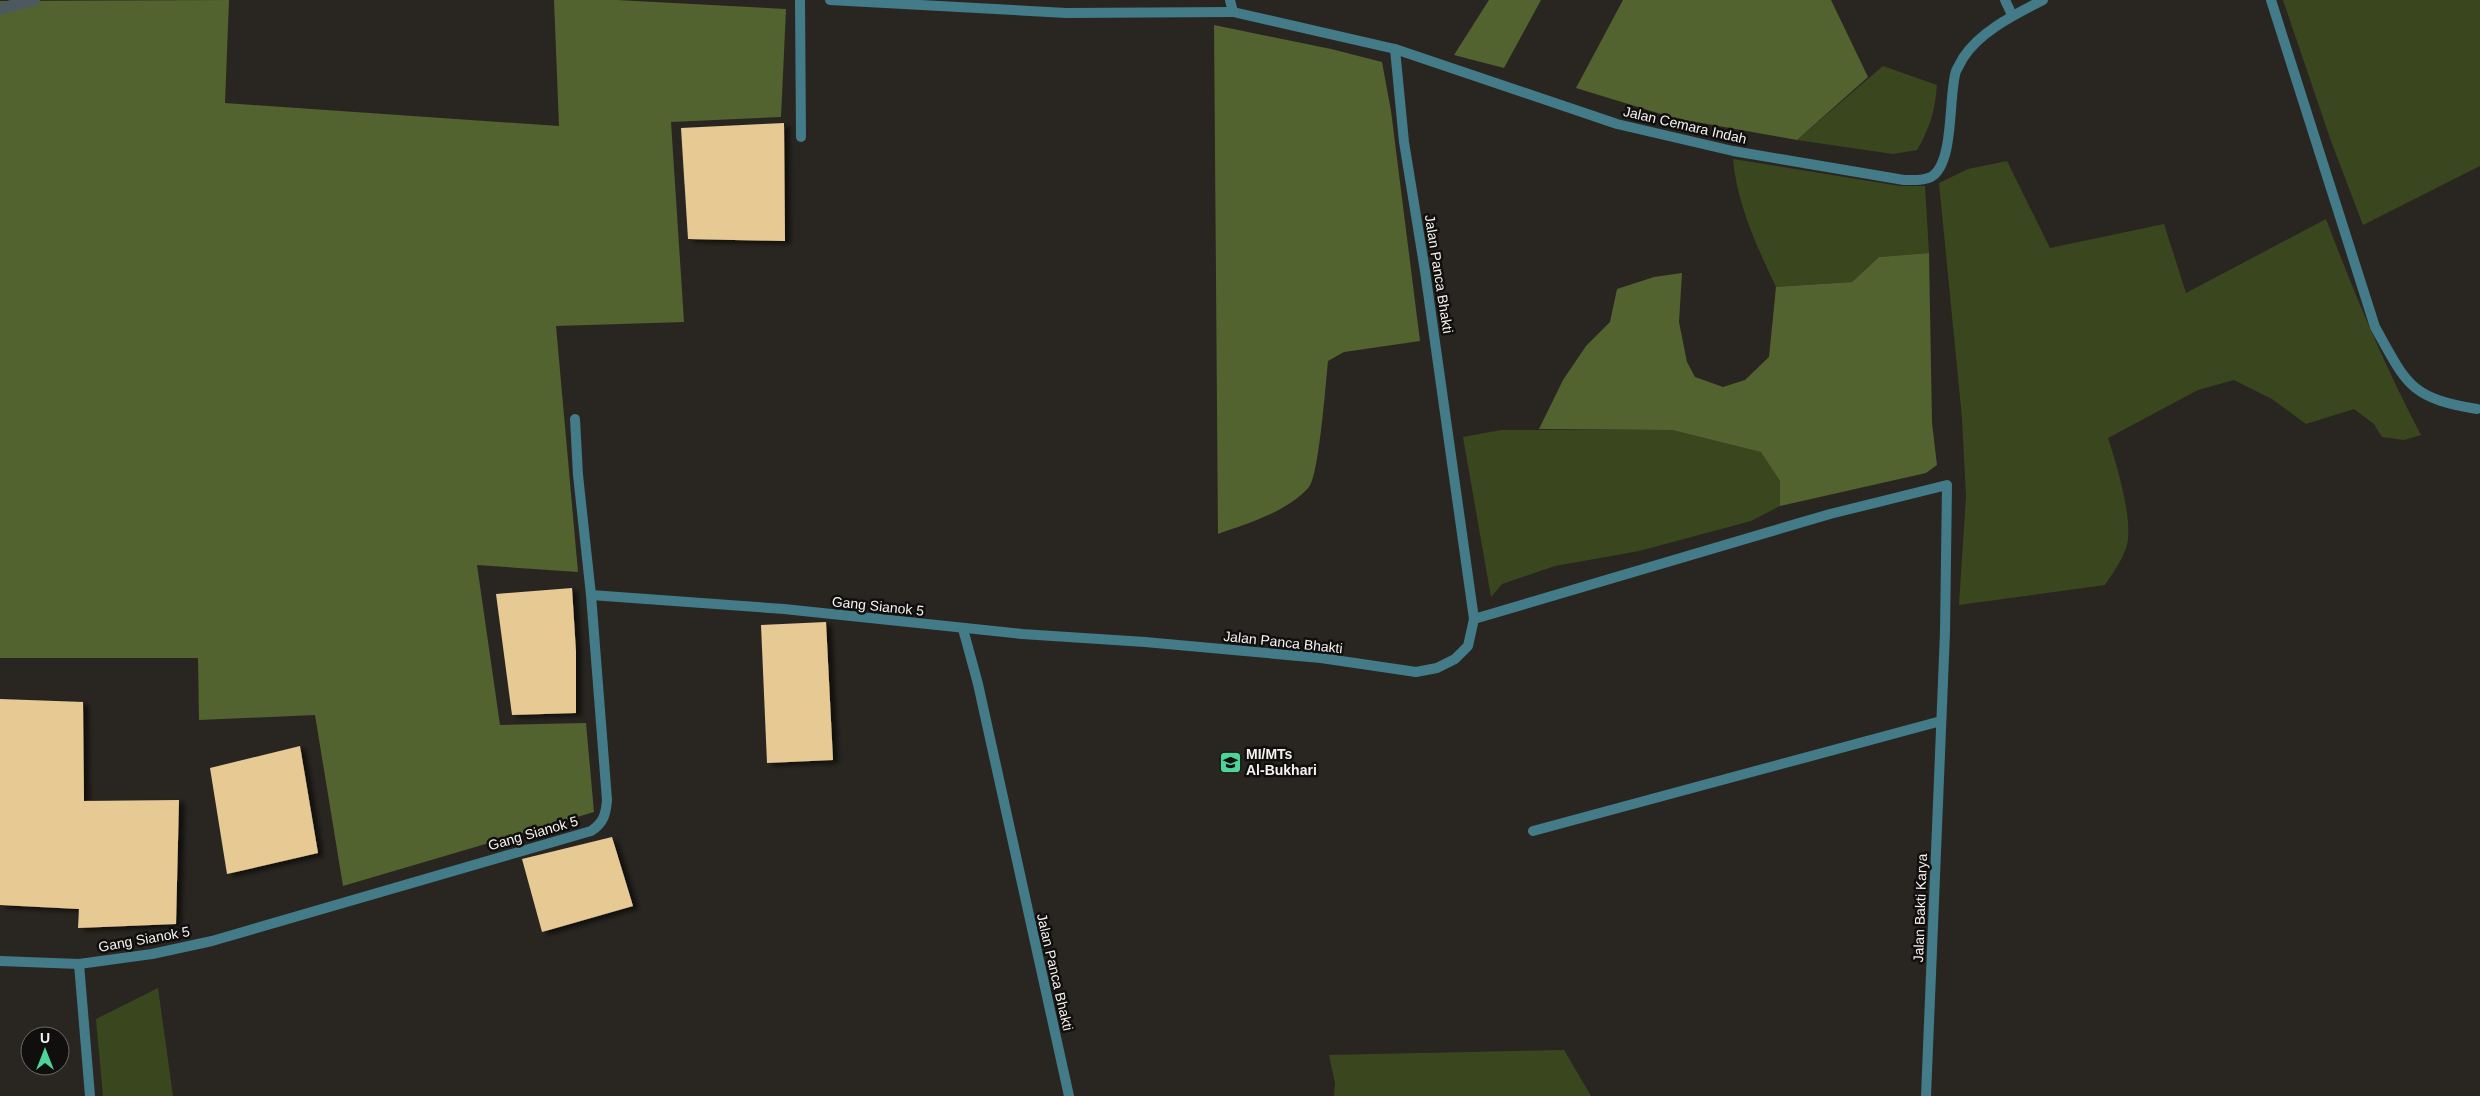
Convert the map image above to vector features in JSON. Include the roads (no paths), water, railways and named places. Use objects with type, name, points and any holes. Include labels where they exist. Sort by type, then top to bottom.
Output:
[{"type":"street","points":[[800,0],[801,137]]},
{"type":"street","name":"Jalan Cemara Indah","points":[[830,0],[1066,12],[1233,12],[1395,49],[1617,124],[1734,151],[1904,180],[1919,180],[1931,176],[1943,160],[1956,71],[1965,56],[1981,39],[2012,15],[2043,0]]},
{"type":"street","points":[[1230,0],[1233,12]]},
{"type":"street","points":[[2005,0],[2012,15]]},
{"type":"street","points":[[2271,0],[2376,327],[2400,372],[2411,386],[2445,404],[2477,409]]},
{"type":"street","name":"Jalan Panca Bhakti","points":[[1069,1096],[978,684],[963,629],[1321,658],[1416,672],[1437,668],[1455,659],[1468,646],[1474,619],[1425,271],[1404,142],[1395,49]]},
{"type":"street","points":[[575,419],[578,475],[591,595]]},
{"type":"street","name":"Jalan Bakti Karya","points":[[1474,619],[1830,514],[1948,485],[1926,1096]]},
{"type":"street","name":"Gang Sianok 5","points":[[0,961],[79,964],[152,954],[212,941],[591,831],[599,826],[604,818],[607,800],[591,595],[784,609],[963,629]]},
{"type":"street","points":[[1533,831],[1941,721]]},
{"type":"street","points":[[79,964],[90,1096]]},
{"type":"waterway","points":[[0,9],[34,0]]},
{"type":"place","name":"MI/MTs Al-Bukhari","points":[[1230,762]]}]
